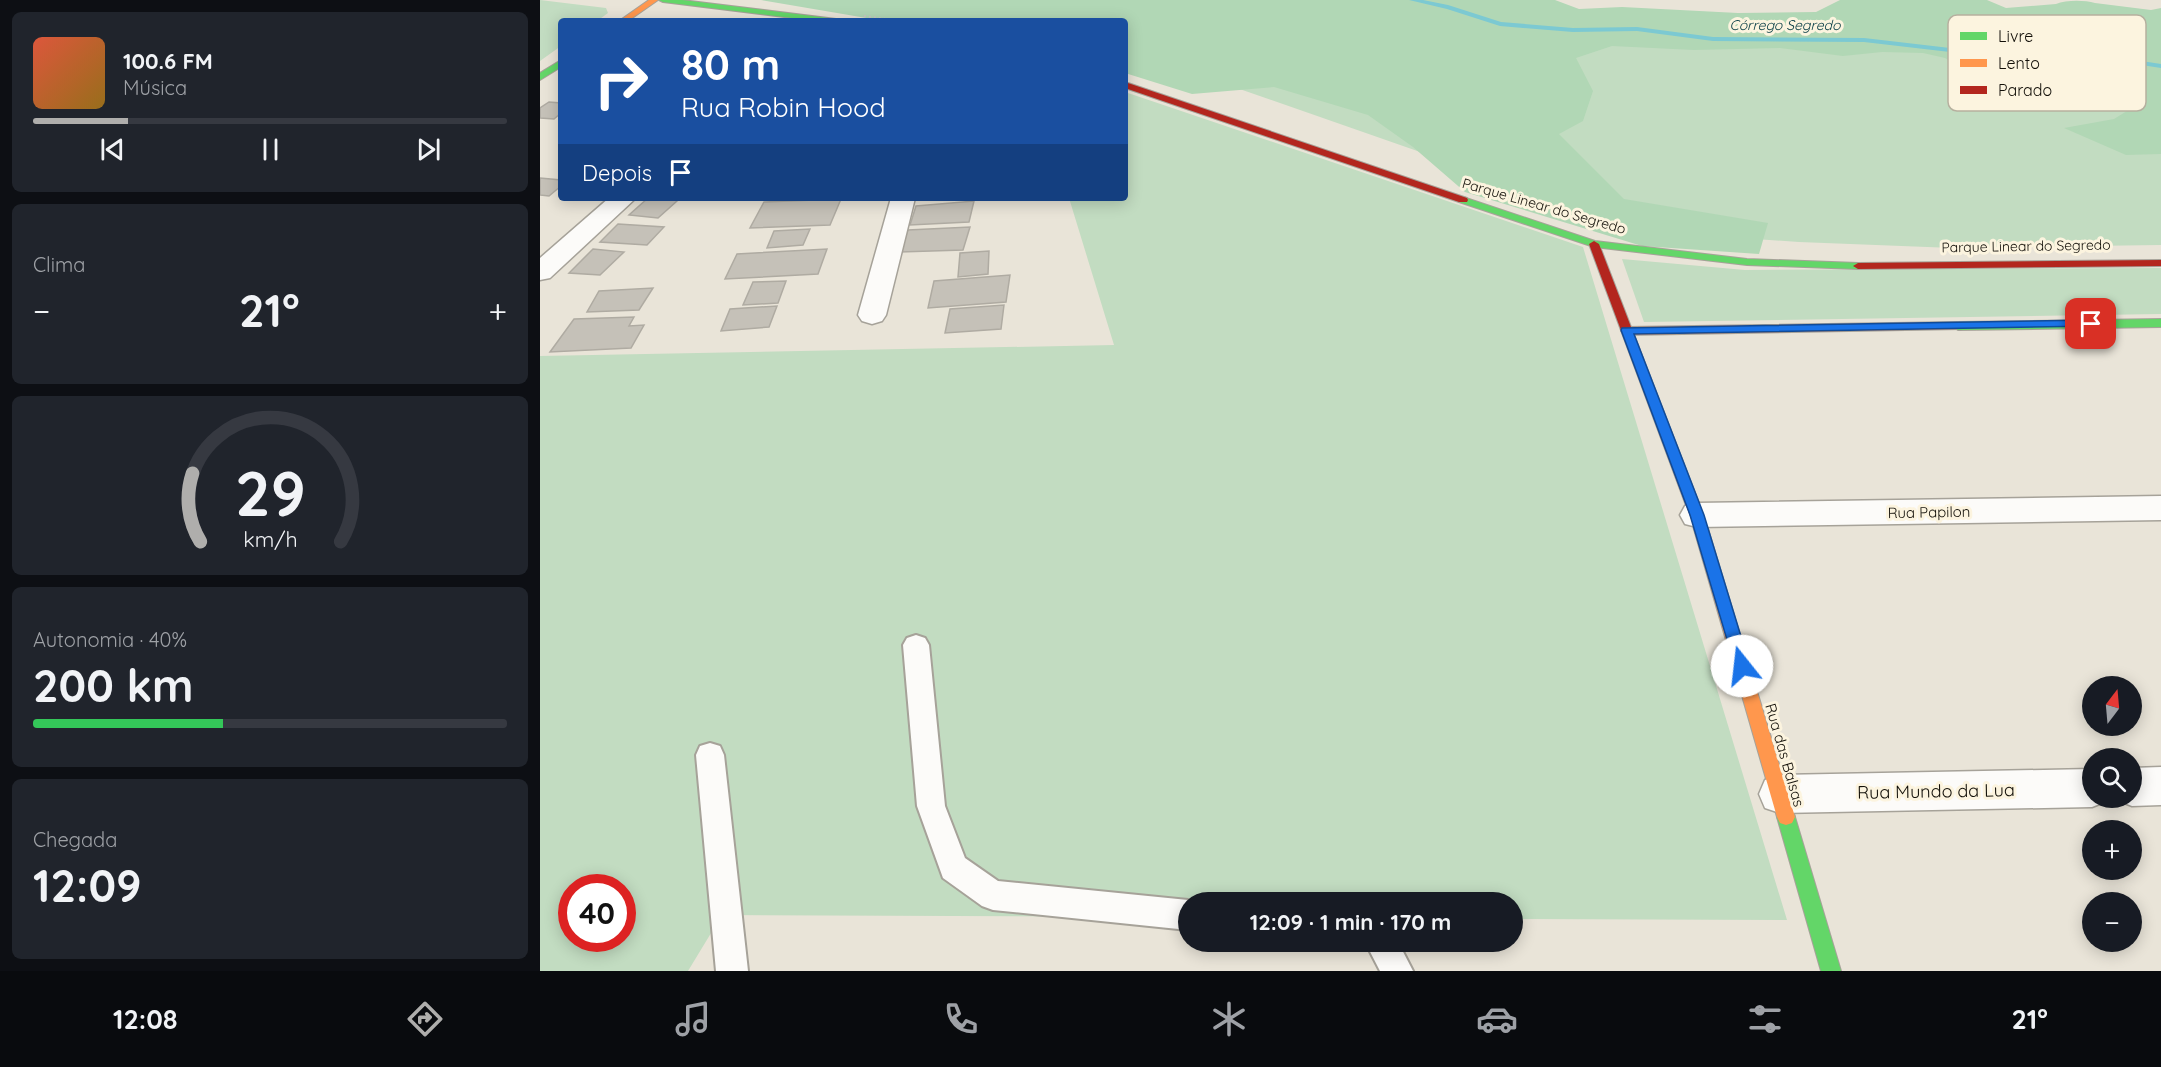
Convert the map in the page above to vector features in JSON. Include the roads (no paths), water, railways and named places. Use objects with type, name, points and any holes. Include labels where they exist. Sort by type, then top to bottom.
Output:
[{"type":"main road","points":[[627,18],[654,0]]},
{"type":"main road","points":[[663,0],[813,18]]},
{"type":"main road","points":[[540,77],[558,65]]},
{"type":"main road","points":[[1128,86],[1594,244],[1758,263],[1904,267],[2161,263]]},
{"type":"main road","name":"Rua das Balsas","points":[[1594,244],[1697,515],[1831,971]]},
{"type":"main road","points":[[1626,330],[2161,323]]},
{"type":"street","points":[[540,272],[621,201]]},
{"type":"street","points":[[872,315],[902,201]]},
{"type":"street","name":"Rua Papilon","points":[[1697,515],[2161,508]]},
{"type":"street","points":[[2142,787],[2161,786]]},
{"type":"street","name":"Rua Mundo da Lua","points":[[1780,794],[2082,788]]},
{"type":"lane","points":[[916,645],[931,806],[954,868],[993,896],[1178,914]]},
{"type":"lane","points":[[710,755],[732,971]]},
{"type":"lane","points":[[1387,952],[1397,971]]},
{"type":"waterway","name":"Córrego Segredo","points":[[1412,0],[1448,7],[1500,24],[1573,30],[1637,29],[1713,39],[1864,40],[1948,50]]},
{"type":"waterway","name":"Córrego Segredo","points":[[2146,64],[2161,66]]}]
